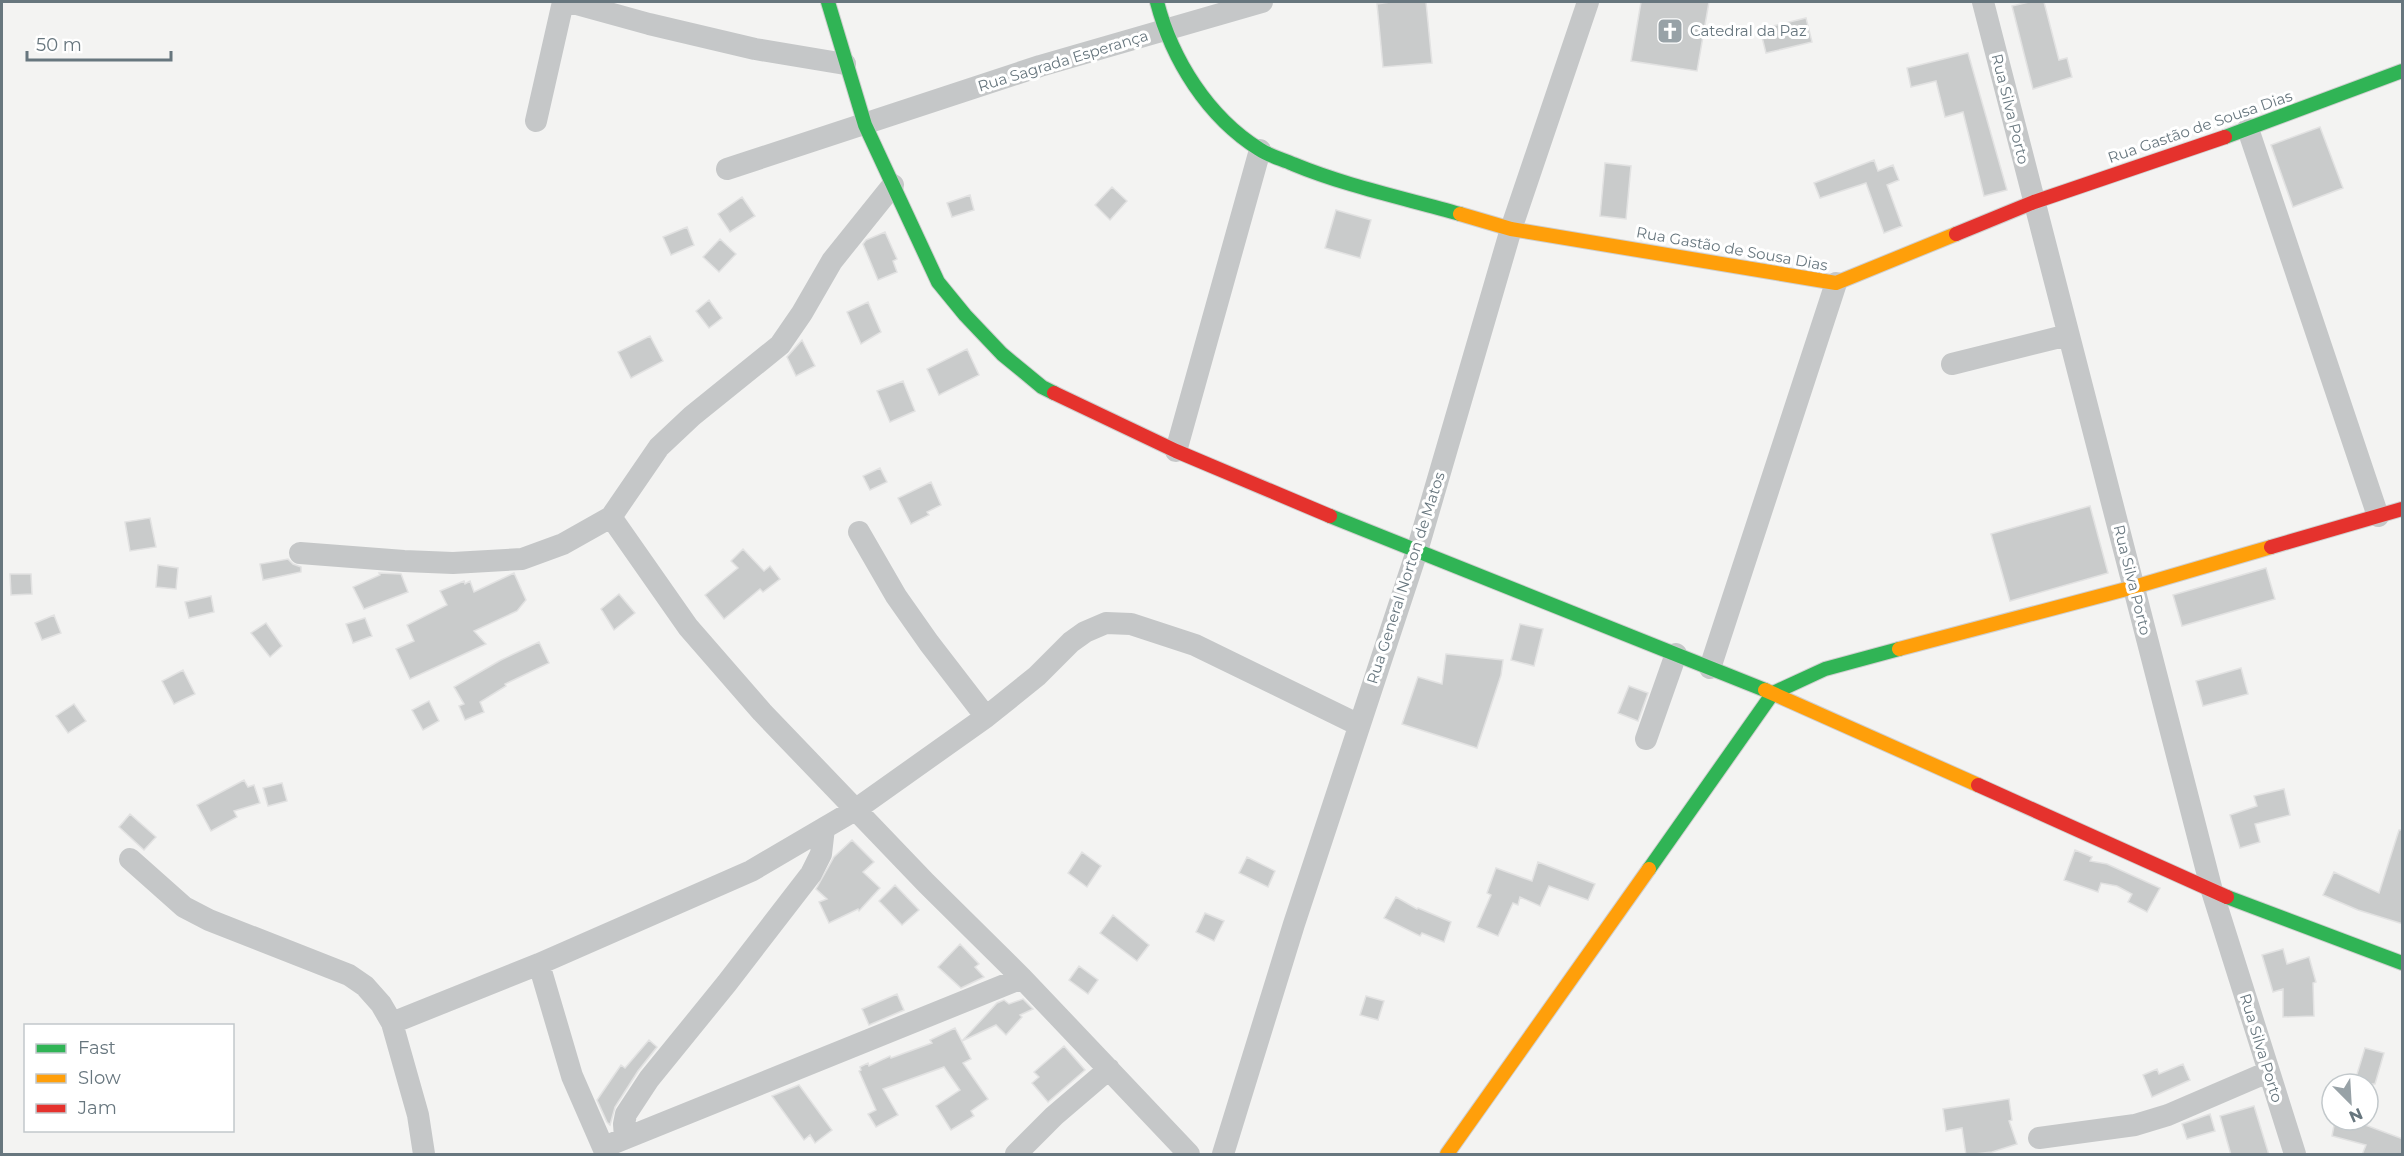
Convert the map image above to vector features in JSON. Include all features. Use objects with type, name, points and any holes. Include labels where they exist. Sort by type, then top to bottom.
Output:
[{"type":"street","points":[[536,121],[563,2]]},
{"type":"street","points":[[569,2],[755,49],[845,64]]},
{"type":"street","points":[[828,2],[865,125],[938,282],[1002,354],[1042,387],[1176,451],[1417,552],[1773,693],[2212,891],[2403,963]]},
{"type":"street","name":"Rua Gastão de Sousa Dias","points":[[1157,2],[1164,29],[1188,75],[1220,118],[1260,150],[1318,174],[1511,229],[1836,284],[2034,202],[2248,129],[2403,72]]},
{"type":"street","name":"Rua Sagrada Esperança","points":[[727,169],[1040,66],[1262,2]]},
{"type":"street","name":"Rua General Norton de Matos","points":[[1223,1155],[1294,924],[1417,552],[1511,229],[1588,2]]},
{"type":"street","name":"Rua Silva Porto","points":[[1983,2],[2212,891],[2295,1155]]},
{"type":"street","points":[[2248,129],[2378,516]]},
{"type":"street","points":[[1176,451],[1260,150]]},
{"type":"street","points":[[300,553],[453,563],[522,559],[563,544],[611,517],[659,447],[692,416],[780,345],[832,261],[893,185]]},
{"type":"street","points":[[1710,668],[1836,284]]},
{"type":"street","points":[[1952,364],[2068,335]]},
{"type":"street","points":[[1446,1155],[1773,693],[1825,669],[2134,587],[2403,509]]},
{"type":"street","points":[[611,517],[688,627],[762,712],[855,810],[1022,978],[1189,1155]]},
{"type":"street","points":[[859,532],[896,596],[986,717]]},
{"type":"street","points":[[392,1023],[540,964],[752,872],[855,810],[986,717],[1037,676],[1085,632],[1106,623],[1131,624],[1196,645],[1359,725]]},
{"type":"street","points":[[1646,739],[1676,654]]},
{"type":"street","points":[[625,1138],[626,1114],[649,1079],[812,874],[821,854],[824,828]]},
{"type":"street","points":[[130,859],[184,907],[209,920],[349,975],[365,986],[381,1004],[392,1023],[418,1115],[424,1155]]},
{"type":"street","points":[[540,964],[572,1076],[605,1151],[625,1138],[1022,978]]},
{"type":"street","points":[[1016,1155],[1054,1116],[1109,1069]]},
{"type":"street","points":[[2039,1138],[2135,1125],[2168,1115],[2268,1072]]},
{"type":"building","points":[[1426,2],[1432,63],[1383,67],[1377,4]]},
{"type":"building","name":"Catedral da Paz","points":[[1641,2],[1709,2],[1697,71],[1631,61]]},
{"type":"building","points":[[2029,2],[2044,2],[2059,60],[2067,58],[2072,77],[2033,89],[2012,6]]},
{"type":"building","points":[[1806,18],[1812,42],[1766,53],[1760,29]]},
{"type":"building","points":[[1968,53],[2007,190],[1984,196],[1963,112],[1945,117],[1936,81],[1911,87],[1907,68]]},
{"type":"building","points":[[2320,127],[2343,188],[2293,207],[2271,145]]},
{"type":"building","points":[[1874,160],[1878,171],[1893,165],[1899,180],[1887,185],[1902,226],[1884,233],[1866,183],[1820,198],[1814,183]]},
{"type":"building","points":[[1605,163],[1631,166],[1626,219],[1600,216]]},
{"type":"building","points":[[1112,187],[1127,201],[1110,220],[1095,205]]},
{"type":"building","points":[[970,195],[974,210],[952,217],[947,203]]},
{"type":"building","points":[[742,197],[755,216],[730,232],[718,214]]},
{"type":"building","points":[[1336,210],[1371,220],[1360,258],[1325,248]]},
{"type":"building","points":[[687,227],[694,245],[671,255],[663,237]]},
{"type":"building","points":[[885,232],[897,259],[893,261],[897,272],[878,280],[863,244],[866,240]]},
{"type":"building","points":[[720,239],[736,254],[719,272],[703,257]]},
{"type":"building","points":[[709,300],[722,318],[709,328],[696,311]]},
{"type":"building","points":[[868,302],[881,332],[861,344],[847,312]]},
{"type":"building","points":[[650,336],[663,361],[631,378],[618,352]]},
{"type":"building","points":[[802,340],[815,366],[796,376],[787,357]]},
{"type":"building","points":[[967,349],[979,375],[939,395],[927,369]]},
{"type":"building","points":[[903,381],[915,411],[890,422],[877,391]]},
{"type":"building","points":[[880,468],[887,482],[870,490],[863,476]]},
{"type":"building","points":[[931,482],[941,505],[927,512],[929,515],[911,524],[898,498]]},
{"type":"building","points":[[2090,506],[2108,573],[2010,601],[1991,534]]},
{"type":"building","points":[[150,518],[156,547],[130,551],[125,522]]},
{"type":"building","points":[[743,549],[764,571],[770,566],[780,579],[763,592],[760,589],[724,619],[705,595],[738,568],[731,561]]},
{"type":"building","points":[[288,559],[301,567],[301,572],[263,580],[260,564]]},
{"type":"building","points":[[158,565],[178,568],[176,589],[156,587]]},
{"type":"building","points":[[2266,568],[2275,599],[2182,626],[2173,595]]},
{"type":"building","points":[[379,573],[401,574],[408,592],[364,609],[353,587],[380,575]]},
{"type":"building","points":[[514,573],[526,600],[517,611],[474,631],[486,644],[410,679],[396,649],[414,641],[407,625],[447,605],[440,591],[464,581],[465,584],[470,581],[474,592]]},
{"type":"building","points":[[10,574],[31,574],[32,594],[11,595]]},
{"type":"building","points":[[619,594],[635,613],[614,630],[601,609]]},
{"type":"building","points":[[211,596],[214,612],[189,618],[185,602]]},
{"type":"building","points":[[54,615],[61,633],[42,640],[35,623]]},
{"type":"building","points":[[365,618],[372,636],[353,643],[346,624]]},
{"type":"building","points":[[266,623],[282,646],[270,657],[251,633]]},
{"type":"building","points":[[1520,624],[1543,629],[1534,666],[1511,660]]},
{"type":"building","points":[[539,642],[549,663],[505,684],[506,686],[480,702],[484,712],[465,720],[459,706],[464,704],[454,687],[501,660]]},
{"type":"building","points":[[1446,654],[1503,660],[1501,675],[1477,748],[1402,724],[1418,677],[1442,684]]},
{"type":"building","points":[[2241,668],[2248,694],[2203,706],[2196,681]]},
{"type":"building","points":[[183,670],[195,694],[174,704],[162,681]]},
{"type":"building","points":[[1629,686],[1648,693],[1638,721],[1618,713]]},
{"type":"building","points":[[429,701],[439,721],[423,730],[412,710]]},
{"type":"building","points":[[74,704],[86,721],[68,733],[56,716]]},
{"type":"building","points":[[244,780],[248,787],[254,785],[260,803],[234,811],[237,817],[211,831],[197,805]]},
{"type":"building","points":[[282,783],[287,801],[268,806],[263,788]]},
{"type":"building","points":[[2284,789],[2290,815],[2255,824],[2260,842],[2240,848],[2230,815],[2257,806],[2254,796]]},
{"type":"building","points":[[130,814],[156,837],[144,850],[119,827]]},
{"type":"building","points":[[2399,830],[2403,830],[2403,924],[2358,910],[2323,895],[2334,872],[2379,893]]},
{"type":"building","points":[[852,840],[874,862],[863,872],[880,888],[859,911],[858,909],[829,923],[819,902],[827,899],[816,889],[834,857]]},
{"type":"building","points":[[2075,850],[2092,857],[2090,861],[2107,864],[2160,888],[2147,912],[2128,902],[2132,894],[2117,886],[2101,883],[2098,892],[2064,880]]},
{"type":"building","points":[[1082,852],[1101,866],[1087,887],[1068,873]]},
{"type":"building","points":[[1247,857],[1275,871],[1268,887],[1239,873]]},
{"type":"building","points":[[1538,862],[1595,884],[1588,900],[1549,886],[1540,906],[1520,897],[1518,905],[1513,903],[1498,936],[1477,927],[1491,895],[1487,893],[1496,868],[1532,881]]},
{"type":"building","points":[[895,885],[919,910],[902,925],[879,901]]},
{"type":"building","points":[[1396,897],[1417,909],[1451,922],[1444,942],[1422,933],[1420,936],[1384,918]]},
{"type":"building","points":[[1205,913],[1224,921],[1214,941],[1196,932]]},
{"type":"building","points":[[1113,915],[1149,945],[1137,961],[1100,933]]},
{"type":"building","points":[[960,944],[979,964],[975,967],[984,977],[961,988],[938,967]]},
{"type":"building","points":[[2283,949],[2287,964],[2309,957],[2316,982],[2313,983],[2314,1016],[2283,1017],[2283,989],[2273,992],[2262,955]]},
{"type":"building","points":[[1079,966],[1098,980],[1088,994],[1069,980]]},
{"type":"building","points":[[897,994],[904,1010],[869,1025],[862,1009]]},
{"type":"building","points":[[1366,996],[1384,1001],[1378,1020],[1360,1015]]},
{"type":"building","points":[[1023,999],[1033,1009],[1020,1015],[1022,1017],[1006,1035],[996,1025],[962,1041],[997,1003],[1004,1000],[1009,1004]]},
{"type":"building","points":[[955,1028],[971,1059],[963,1063],[988,1099],[971,1111],[974,1116],[951,1130],[936,1106],[960,1090],[944,1067],[883,1089],[898,1115],[876,1127],[868,1114],[876,1110],[859,1071],[860,1067],[868,1063],[869,1066],[890,1056],[891,1058],[932,1043],[930,1040]]},
{"type":"building","points":[[649,1040],[657,1047],[638,1071],[615,1107],[610,1125],[597,1100],[621,1065],[625,1068]]},
{"type":"building","points":[[1064,1046],[1085,1070],[1048,1102],[1032,1083],[1039,1077],[1034,1072]]},
{"type":"building","points":[[2365,1048],[2384,1053],[2378,1072],[2358,1072]]},
{"type":"building","points":[[2183,1064],[2190,1080],[2152,1097],[2143,1075],[2157,1069],[2159,1074]]},
{"type":"building","points":[[799,1085],[832,1130],[815,1143],[810,1135],[804,1140],[772,1096]]},
{"type":"building","points":[[2009,1099],[2012,1120],[2009,1121],[2017,1144],[1992,1152],[1966,1155],[1962,1128],[1946,1131],[1943,1109]]},
{"type":"building","points":[[2254,1106],[2269,1155],[2231,1155],[2220,1116]]},
{"type":"building","points":[[2210,1114],[2215,1131],[2187,1139],[2182,1124]]},
{"type":"building","points":[[2380,1130],[2403,1139],[2403,1155],[2362,1155],[2366,1145],[2332,1136],[2333,1132]]},
{"type":"traffic: fast","points":[[828,2],[865,125],[938,282],[1002,354],[1042,387],[1054,393]]},
{"type":"traffic: fast","points":[[1157,2],[1172,45],[1194,85],[1224,121],[1259,149],[1271,156],[1334,179],[1460,214]]},
{"type":"traffic: fast","points":[[2225,137],[2402,71]]},
{"type":"traffic: fast","points":[[1330,516],[1765,690]]},
{"type":"traffic: fast","points":[[1649,869],[1773,693],[1825,669],[1899,649]]},
{"type":"traffic: fast","points":[[2227,897],[2402,963]]},
{"type":"traffic: slow","points":[[1460,214],[1511,229],[1836,283],[1956,234]]},
{"type":"traffic: slow","points":[[1899,649],[2134,587],[2271,547]]},
{"type":"traffic: slow","points":[[1765,690],[1978,785]]},
{"type":"traffic: slow","points":[[1447,1154],[1649,869]]},
{"type":"traffic: jam","points":[[1956,234],[2034,202],[2225,137]]},
{"type":"traffic: jam","points":[[1054,393],[1176,451],[1330,516]]},
{"type":"traffic: jam","points":[[2271,547],[2402,509]]},
{"type":"traffic: jam","points":[[1978,785],[2227,897]]},
{"type":"place","name":"Catedral da Paz","points":[[1670,31]]}]
